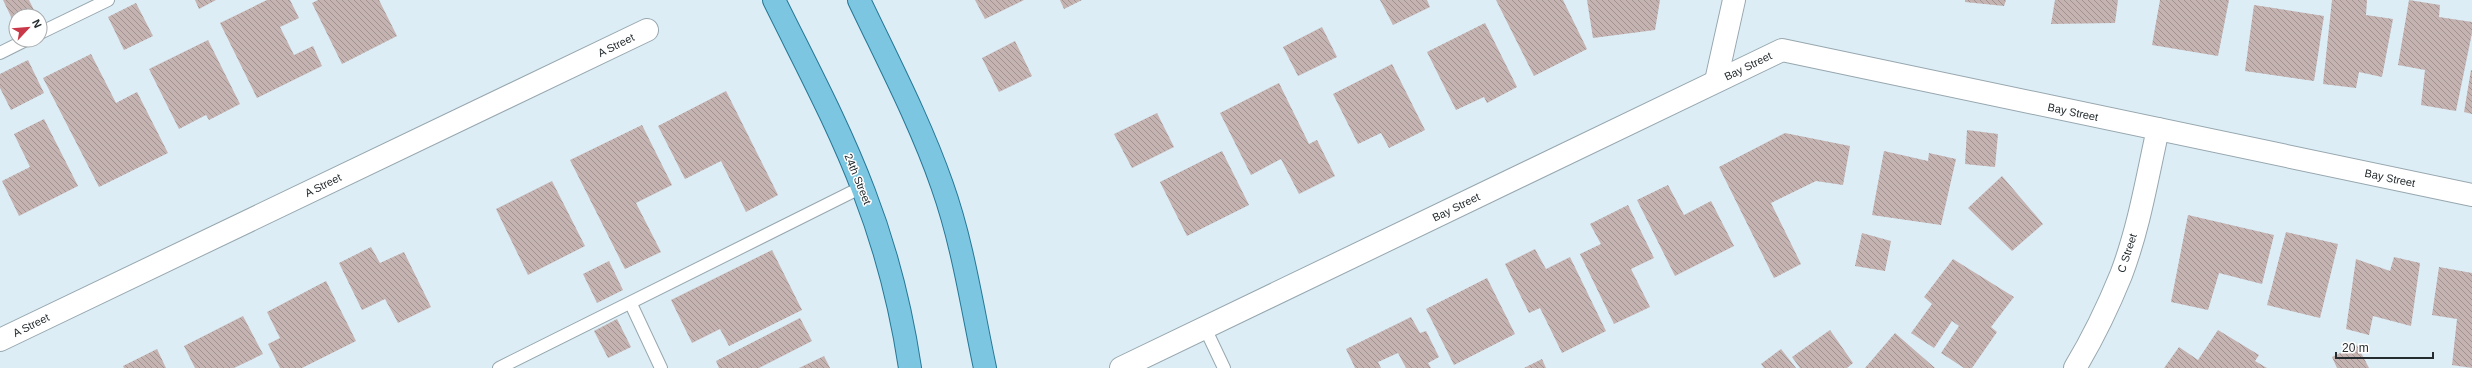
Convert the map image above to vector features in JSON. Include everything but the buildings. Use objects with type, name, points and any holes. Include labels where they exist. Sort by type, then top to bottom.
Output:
[{"type":"main road","name":"24th Street","points":[[774,0],[862,188],[887,261],[905,333],[910,368]]},
{"type":"main road","points":[[859,0],[922,135],[942,186],[956,231],[985,368]]},
{"type":"main road","points":[[905,333],[920,368]]},
{"type":"street","points":[[1716,81],[1734,0]]},
{"type":"street","name":"A Street","points":[[0,340],[647,30]]},
{"type":"street","name":"Bay Street","points":[[1121,368],[1782,50],[2472,195]]},
{"type":"street","name":"C Street","points":[[2075,368],[2093,338],[2121,274],[2138,217],[2158,129]]},
{"type":"lane","points":[[48,29],[108,0]]},
{"type":"lane","points":[[0,53],[10,48]]},
{"type":"lane","points":[[499,368],[631,304],[862,188]]},
{"type":"lane","points":[[631,304],[661,368]]},
{"type":"lane","points":[[1205,328],[1224,368]]}]
